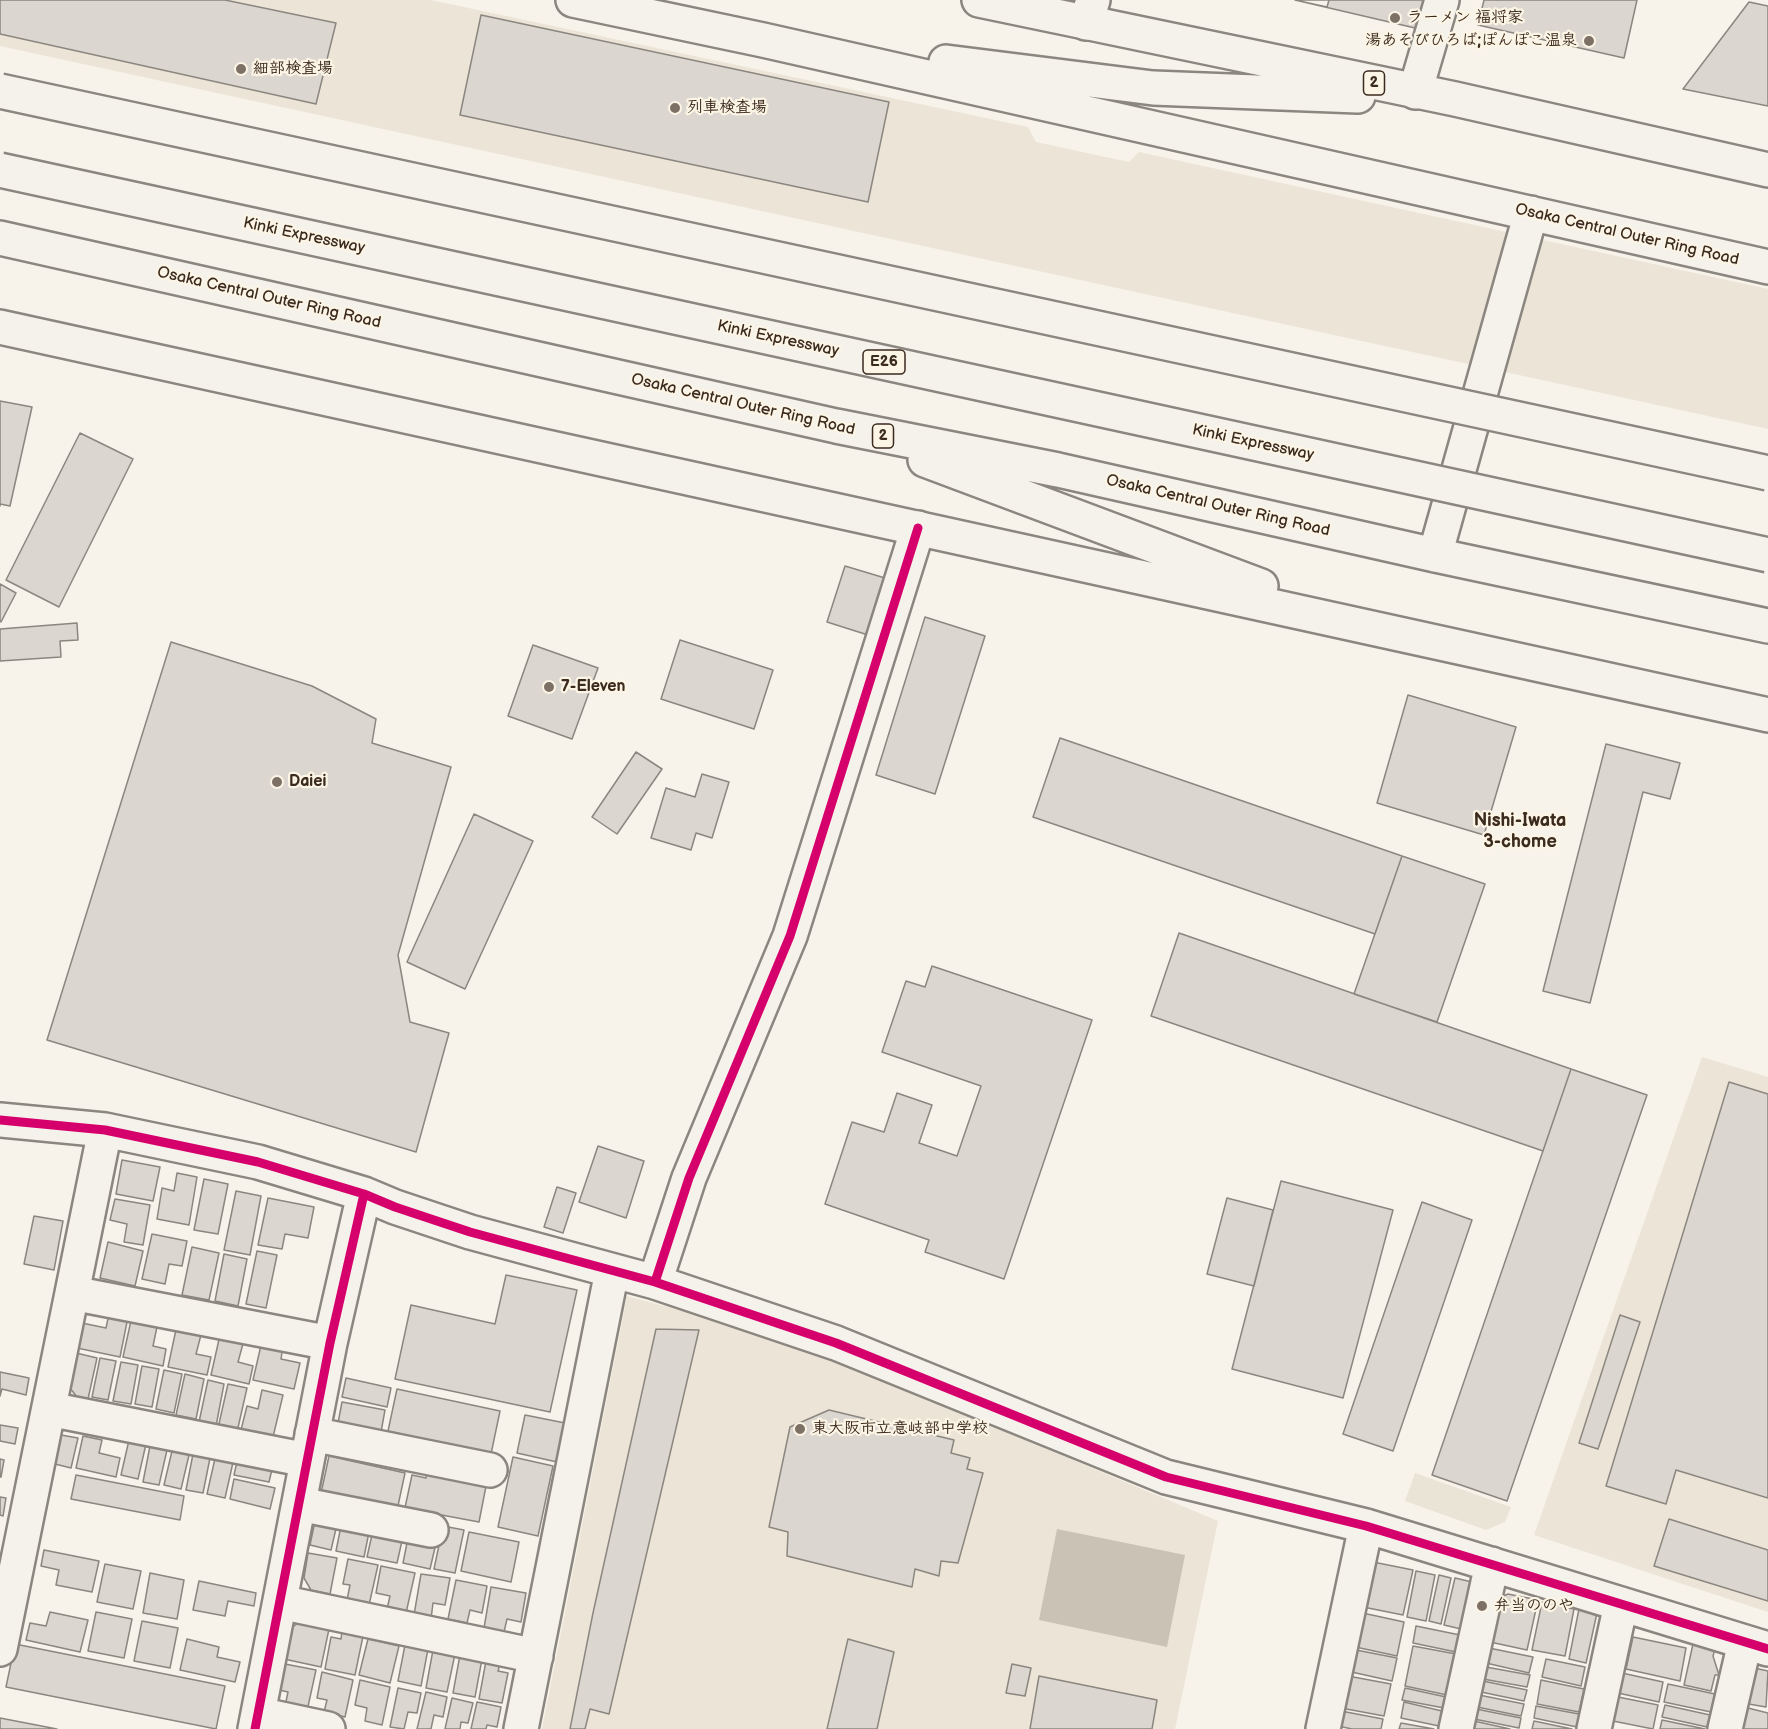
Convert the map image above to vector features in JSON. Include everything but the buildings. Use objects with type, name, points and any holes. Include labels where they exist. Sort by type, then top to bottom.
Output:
[{"type":"main road","name":"Osaka Central Outer Ring Road","points":[[573,0],[763,40],[1768,267]]},
{"type":"main road","name":"2","points":[[979,0],[1089,11],[1415,92],[1768,170]]},
{"type":"main road","points":[[1415,92],[1442,0]]},
{"type":"main road","points":[[763,40],[1153,88],[1455,99]]},
{"type":"main road","points":[[0,91],[1768,473]]},
{"type":"main road","points":[[1679,151],[1768,185]]},
{"type":"main road","name":"Kinki Expressway","points":[[0,170],[1768,555]]},
{"type":"main road","points":[[1435,555],[1531,213]]},
{"type":"main road","name":"Osaka Central Outer Ring Road","points":[[0,238],[836,426],[1058,470],[1435,555],[1768,626]]},
{"type":"main road","points":[[0,327],[1768,715]]},
{"type":"main road","points":[[836,426],[1373,628]]},
{"type":"main road","points":[[655,1282],[689,1178],[790,936],[918,528]]},
{"type":"main road","points":[[0,1120],[105,1130],[258,1162],[364,1194],[470,1232],[655,1282],[836,1344],[1166,1477],[1366,1526],[1756,1645],[1725,1729]]},
{"type":"main road","points":[[0,1649],[105,1130]]},
{"type":"main road","points":[[328,1729],[257,1722],[330,1343],[364,1194]]},
{"type":"main road","points":[[521,1729],[612,1272]]},
{"type":"main road","points":[[72,1293],[330,1343]]},
{"type":"main road","points":[[49,1409],[310,1447],[490,1470]]},
{"type":"main road","points":[[299,1504],[431,1530]]},
{"type":"main road","points":[[1323,1729],[1366,1526]]},
{"type":"main road","points":[[1456,1729],[1492,1564]]},
{"type":"main road","points":[[280,1602],[536,1656]]},
{"type":"main road","points":[[1594,1729],[1621,1604]]},
{"type":"shaded area","points":[[0,0],[431,0],[1028,127],[1036,142],[1129,162],[1139,152],[1768,289],[1768,429],[0,46]]},
{"type":"shaded area","points":[[1702,1057],[1768,1077],[1768,1612],[1534,1535]]},
{"type":"shaded area","name":"東大阪市立意岐部中学校","points":[[627,1296],[780,1337],[1218,1521],[1175,1729],[542,1729]]},
{"type":"shaded area","points":[[1415,1473],[1511,1507],[1505,1522],[1486,1530],[1405,1501]]},
{"type":"shaded area","points":[[1057,1529],[1185,1555],[1167,1647],[1039,1620]]},
{"type":"cycle path","points":[[655,1282],[689,1178],[790,936],[918,528]]},
{"type":"cycle path","points":[[0,1120],[105,1130],[258,1162],[364,1194],[470,1232],[655,1282],[836,1343],[1166,1477],[1366,1526],[1768,1649]]},
{"type":"cycle path","points":[[255,1729],[330,1343],[364,1194]]},
{"type":"place","name":"ラーメン 福将家","points":[[1395,18]]},
{"type":"place","name":"湯あそびひろば;ぽんぽこ温泉","points":[[1589,41]]},
{"type":"place","name":"細部検査場","points":[[241,69]]},
{"type":"place","name":"列車検査場","points":[[675,108]]},
{"type":"place","name":"7-Eleven","points":[[549,687]]},
{"type":"place","name":"Daiei","points":[[277,782]]},
{"type":"place","name":"東大阪市立意岐部中学校","points":[[800,1429]]},
{"type":"place","name":"弁当ののや","points":[[1482,1606]]},
{"type":"district","name":"Nishi-Iwata 3-chome","points":[[1520,831]]}]
